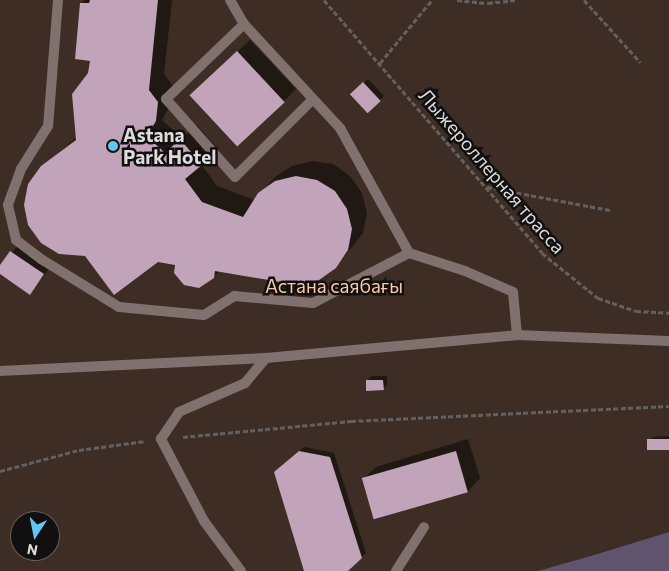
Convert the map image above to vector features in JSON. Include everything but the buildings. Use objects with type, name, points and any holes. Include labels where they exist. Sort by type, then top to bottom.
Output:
[{"type":"street","points":[[58,0],[48,126],[21,169],[8,205],[16,240],[40,259],[119,307],[204,315],[234,296],[313,303],[409,253]]},
{"type":"street","points":[[230,0],[244,24],[270,48],[312,100],[340,128],[409,253],[465,271],[514,292],[517,334]]},
{"type":"street","points":[[244,24],[166,99],[235,176],[312,100]]},
{"type":"street","points":[[0,371],[266,358],[517,334],[669,341]]},
{"type":"street","points":[[241,571],[204,521],[161,439],[179,412],[245,383],[266,358]]},
{"type":"street","points":[[396,571],[424,527]]},
{"type":"path","name":"Лыжероллерная трасса","points":[[324,0],[542,253],[598,298],[636,311],[669,314]]},
{"type":"path","points":[[380,63],[432,0]]},
{"type":"path","points":[[457,0],[518,0]]},
{"type":"path","points":[[584,0],[640,62]]},
{"type":"path","points":[[486,187],[610,210]]},
{"type":"path","points":[[0,470],[79,450],[161,439],[351,421],[669,406]]},
{"type":"green space","name":"Астана саябағы","points":[[0,0],[669,0],[669,532],[538,571],[0,571]]},
{"type":"shaded area","points":[[669,532],[669,571],[538,571],[597,554]]},
{"type":"place","name":"Astana Park Hotel","points":[[113,146]]}]
